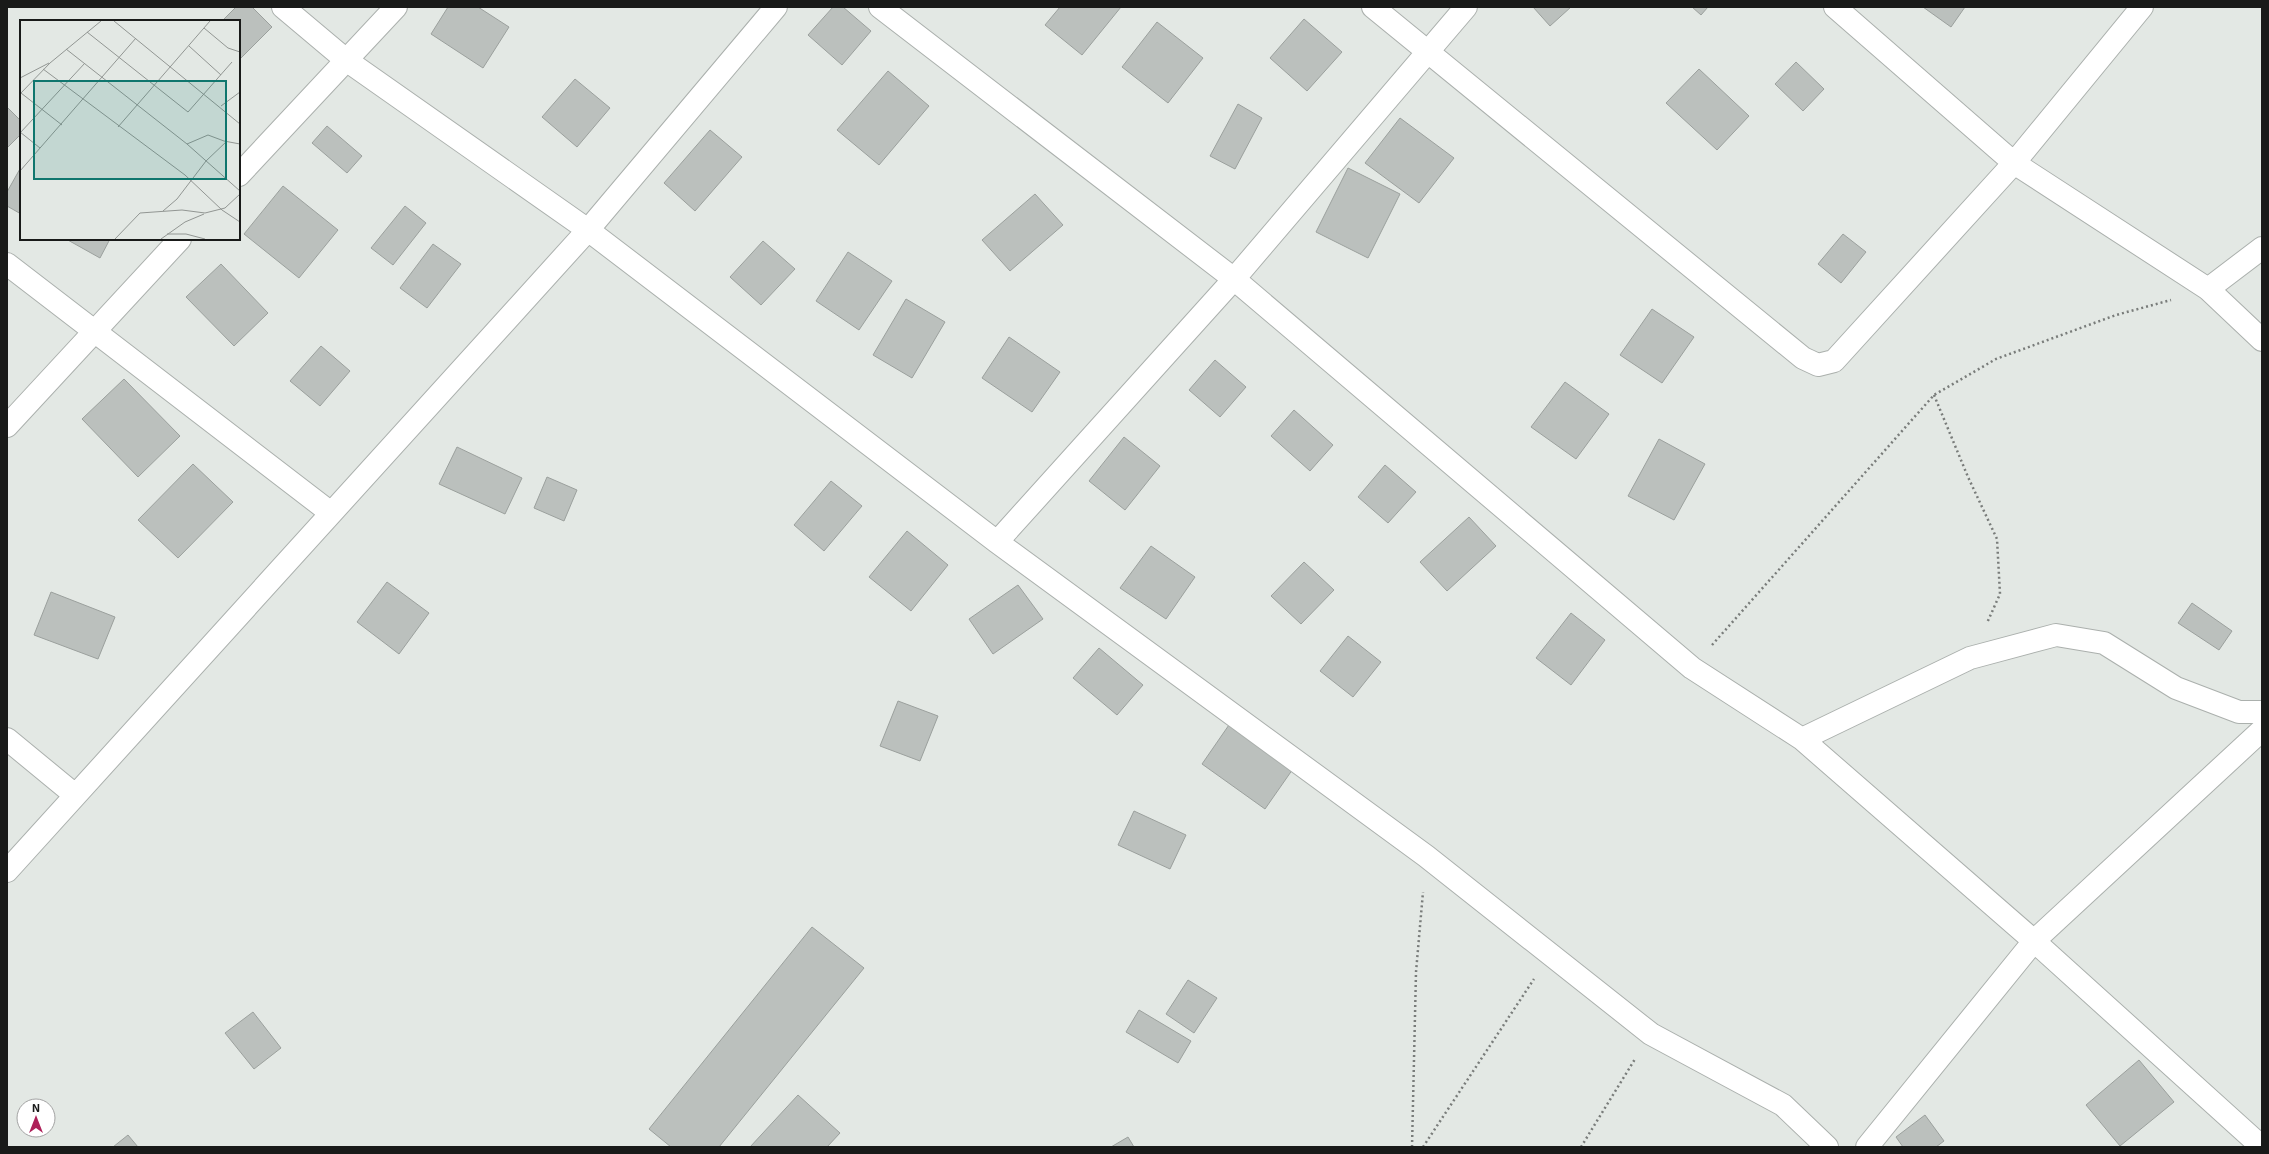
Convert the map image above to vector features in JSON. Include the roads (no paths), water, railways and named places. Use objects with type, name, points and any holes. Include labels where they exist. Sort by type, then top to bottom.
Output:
[{"type":"street","points":[[283,7],[346,60],[588,230],[997,542],[1426,856],[1651,1034],[1783,1105],[1827,1147]]},
{"type":"street","points":[[240,174],[396,7]]},
{"type":"street","points":[[7,871],[588,230],[776,7]]},
{"type":"street","points":[[880,7],[1234,279],[1692,668],[1802,739],[2034,941],[2262,1147]]},
{"type":"street","points":[[1373,7],[1803,358],[1818,365],[1834,361],[2014,162],[2142,7]]},
{"type":"street","points":[[997,542],[1234,279],[1466,7]]},
{"type":"street","points":[[1835,7],[2014,162],[2208,289],[2262,340]]},
{"type":"street","points":[[7,426],[179,240]]},
{"type":"street","points":[[2208,289],[2262,248]]},
{"type":"street","points":[[7,264],[331,513]]},
{"type":"street","points":[[1802,739],[1970,658],[2056,635],[2104,643],[2176,688],[2239,712],[2262,712]]},
{"type":"street","points":[[1867,1147],[2034,941],[2262,730]]},
{"type":"street","points":[[7,739],[75,795]]}]
